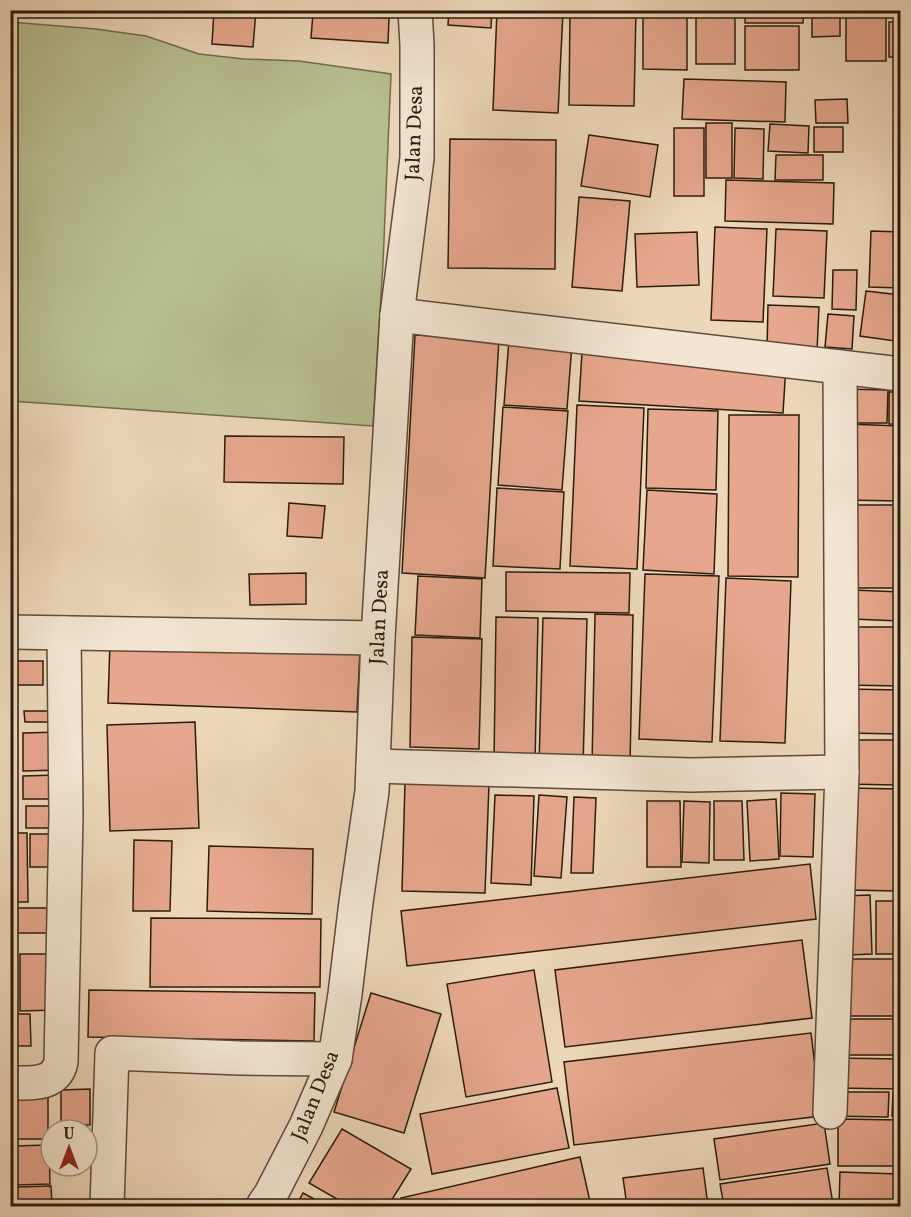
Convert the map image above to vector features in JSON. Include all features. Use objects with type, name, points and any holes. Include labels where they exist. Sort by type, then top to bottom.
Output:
[{"type":"street","name":"Jalan Desa","points":[[263,1206],[306,1126],[335,1059],[372,791],[378,638],[397,315],[417,158],[415,10]]},
{"type":"street","points":[[397,315],[900,374]]},
{"type":"street","points":[[830,1112],[842,772],[840,367]]},
{"type":"street","points":[[10,632],[378,638]]},
{"type":"street","points":[[10,1083],[46,1081],[58,1072],[61,1062],[66,815],[64,633]]},
{"type":"street","points":[[373,766],[691,775],[842,772]]},
{"type":"street","points":[[107,1206],[112,1053],[335,1059]]},
{"type":"green space","points":[[10,22],[96,29],[146,36],[199,54],[244,59],[299,61],[391,74],[373,426],[11,401]]},
{"type":"building","points":[[214,10],[256,10],[253,47],[212,44]]},
{"type":"building","points":[[449,10],[492,10],[491,28],[448,25]]},
{"type":"building","points":[[497,10],[563,12],[558,113],[493,110]]},
{"type":"building","points":[[570,10],[636,10],[634,106],[569,105]]},
{"type":"building","points":[[643,10],[687,10],[687,70],[643,69]]},
{"type":"building","points":[[696,10],[735,10],[735,64],[696,64]]},
{"type":"building","points":[[745,10],[804,10],[803,23],[745,23]]},
{"type":"building","points":[[812,10],[840,10],[840,36],[812,37]]},
{"type":"building","points":[[846,10],[886,10],[886,61],[846,61]]},
{"type":"building","points":[[313,13],[389,18],[388,43],[311,38]]},
{"type":"building","points":[[889,22],[900,22],[900,57],[889,57]]},
{"type":"building","points":[[745,26],[799,26],[799,70],[745,70]]},
{"type":"building","points":[[684,79],[786,82],[785,122],[682,119]]},
{"type":"building","points":[[847,99],[848,123],[816,123],[815,100]]},
{"type":"building","points":[[706,123],[732,123],[732,178],[706,178]]},
{"type":"building","points":[[770,124],[809,126],[808,153],[768,151]]},
{"type":"building","points":[[814,127],[843,127],[843,152],[814,152]]},
{"type":"building","points":[[674,128],[704,128],[704,196],[674,196]]},
{"type":"building","points":[[735,128],[764,129],[763,179],[734,178]]},
{"type":"building","points":[[589,135],[658,145],[650,197],[581,186]]},
{"type":"building","points":[[450,139],[556,140],[555,269],[448,268]]},
{"type":"building","points":[[776,155],[823,155],[823,180],[775,180]]},
{"type":"building","points":[[726,180],[834,183],[833,224],[725,221]]},
{"type":"building","points":[[579,197],[630,201],[622,291],[572,287]]},
{"type":"building","points":[[715,227],[767,229],[763,322],[711,320]]},
{"type":"building","points":[[776,229],[827,231],[824,298],[773,296]]},
{"type":"building","points":[[871,231],[900,232],[900,288],[869,287]]},
{"type":"building","points":[[697,232],[699,285],[637,287],[635,234]]},
{"type":"building","points":[[833,270],[857,270],[856,310],[832,309]]},
{"type":"building","points":[[866,291],[900,295],[895,341],[860,336]]},
{"type":"building","points":[[768,305],[819,307],[817,352],[767,350]]},
{"type":"building","points":[[828,314],[854,316],[852,349],[825,347]]},
{"type":"building","points":[[415,335],[499,339],[485,578],[402,573]]},
{"type":"building","points":[[509,339],[572,344],[567,409],[504,405]]},
{"type":"building","points":[[582,352],[786,365],[783,413],[579,401]]},
{"type":"building","points":[[842,389],[888,390],[887,423],[842,423]]},
{"type":"building","points":[[889,392],[900,392],[900,424],[889,424]]},
{"type":"building","points":[[577,405],[644,408],[637,569],[570,566]]},
{"type":"building","points":[[503,407],[568,411],[562,490],[498,485]]},
{"type":"building","points":[[648,409],[718,411],[716,490],[646,488]]},
{"type":"building","points":[[729,415],[799,415],[798,577],[728,576]]},
{"type":"building","points":[[847,424],[900,426],[900,501],[844,500]]},
{"type":"building","points":[[225,436],[344,437],[343,484],[224,482]]},
{"type":"building","points":[[497,488],[564,492],[560,569],[493,566]]},
{"type":"building","points":[[647,490],[717,494],[714,574],[643,570]]},
{"type":"building","points":[[289,503],[325,506],[322,538],[287,536]]},
{"type":"building","points":[[848,505],[900,505],[900,588],[848,588]]},
{"type":"building","points":[[506,572],[630,573],[629,613],[506,611]]},
{"type":"building","points":[[306,573],[306,604],[250,605],[249,574]]},
{"type":"building","points":[[645,574],[719,576],[712,742],[639,739]]},
{"type":"building","points":[[418,576],[482,579],[480,638],[415,635]]},
{"type":"building","points":[[726,578],[791,581],[785,743],[720,741]]},
{"type":"building","points":[[853,590],[900,592],[900,621],[852,619]]},
{"type":"building","points":[[595,614],[633,615],[630,765],[592,765]]},
{"type":"building","points":[[496,617],[538,618],[535,763],[494,762]]},
{"type":"building","points":[[543,618],[587,619],[583,766],[539,765]]},
{"type":"building","points":[[847,627],[900,627],[900,686],[846,685]]},
{"type":"building","points":[[412,637],[482,639],[479,749],[410,747]]},
{"type":"building","points":[[110,642],[360,651],[357,712],[108,703]]},
{"type":"building","points":[[10,661],[43,661],[43,685],[10,685]]},
{"type":"building","points":[[847,689],[900,690],[900,734],[846,733]]},
{"type":"building","points":[[10,695],[16,695],[17,743],[10,743]]},
{"type":"building","points":[[24,711],[54,711],[55,722],[25,722]]},
{"type":"building","points":[[195,722],[199,828],[110,831],[107,725]]},
{"type":"building","points":[[61,732],[61,770],[23,771],[23,733]]},
{"type":"building","points":[[844,740],[900,740],[898,785],[843,784]]},
{"type":"building","points":[[57,775],[57,799],[23,799],[23,776]]},
{"type":"building","points":[[405,782],[489,784],[485,893],[402,891]]},
{"type":"building","points":[[849,788],[900,789],[898,891],[846,890]]},
{"type":"building","points":[[781,793],[815,794],[813,857],[780,856]]},
{"type":"building","points":[[495,795],[534,796],[531,885],[491,883]]},
{"type":"building","points":[[539,795],[567,797],[561,878],[534,876]]},
{"type":"building","points":[[574,797],[596,798],[593,873],[571,873]]},
{"type":"building","points":[[776,799],[779,859],[750,861],[747,801]]},
{"type":"building","points":[[647,801],[680,801],[681,867],[647,867]]},
{"type":"building","points":[[684,801],[710,802],[709,863],[682,862]]},
{"type":"building","points":[[714,801],[742,801],[744,860],[714,860]]},
{"type":"building","points":[[26,806],[59,806],[59,828],[26,828]]},
{"type":"building","points":[[10,833],[27,833],[28,902],[10,902]]},
{"type":"building","points":[[30,834],[62,834],[62,867],[30,867]]},
{"type":"building","points":[[134,840],[172,841],[170,911],[133,911]]},
{"type":"building","points":[[209,846],[313,849],[312,914],[207,911]]},
{"type":"building","points":[[810,864],[816,919],[407,966],[401,911]]},
{"type":"building","points":[[870,895],[872,954],[847,955],[845,896]]},
{"type":"building","points":[[876,901],[900,901],[900,954],[876,954]]},
{"type":"building","points":[[16,908],[57,908],[57,933],[16,933]]},
{"type":"building","points":[[151,918],[321,919],[320,987],[150,987]]},
{"type":"building","points":[[10,930],[14,930],[15,971],[10,971]]},
{"type":"building","points":[[802,940],[812,1018],[565,1047],[555,970]]},
{"type":"building","points":[[20,954],[56,954],[58,1010],[20,1011]]},
{"type":"building","points":[[835,959],[898,959],[898,1016],[835,1016]]},
{"type":"building","points":[[534,970],[552,1082],[466,1097],[447,984]]},
{"type":"building","points":[[89,990],[315,993],[314,1041],[88,1037]]},
{"type":"building","points":[[371,993],[441,1014],[404,1133],[334,1112]]},
{"type":"building","points":[[10,1014],[30,1014],[31,1046],[10,1046]]},
{"type":"building","points":[[840,1019],[898,1019],[898,1055],[840,1055]]},
{"type":"building","points":[[811,1033],[821,1116],[574,1145],[564,1062]]},
{"type":"building","points":[[835,1058],[900,1059],[900,1089],[835,1088]]},
{"type":"building","points":[[557,1088],[569,1148],[432,1174],[420,1114]]},
{"type":"building","points":[[90,1089],[90,1118],[61,1118],[61,1090]]},
{"type":"building","points":[[831,1092],[889,1092],[888,1117],[830,1116]]},
{"type":"building","points":[[893,1092],[900,1092],[900,1116],[892,1116]]},
{"type":"building","points":[[10,1094],[48,1094],[48,1118],[39,1118],[39,1139],[10,1139]]},
{"type":"building","points":[[838,1119],[900,1120],[900,1166],[838,1166]]},
{"type":"building","points":[[824,1123],[830,1164],[720,1180],[714,1139]]},
{"type":"building","points":[[342,1129],[411,1169],[388,1206],[349,1206],[309,1183]]},
{"type":"building","points":[[39,1145],[39,1178],[50,1178],[50,1184],[14,1185],[13,1146]]},
{"type":"building","points":[[580,1157],[591,1206],[403,1206],[401,1198]]},
{"type":"building","points":[[703,1168],[708,1206],[627,1206],[623,1178]]},
{"type":"building","points":[[827,1168],[833,1204],[724,1206],[720,1184]]},
{"type":"building","points":[[840,1172],[898,1174],[898,1206],[839,1206]]},
{"type":"building","points":[[51,1186],[52,1206],[17,1206],[17,1187]]},
{"type":"building","points":[[303,1193],[327,1206],[296,1206]]}]
